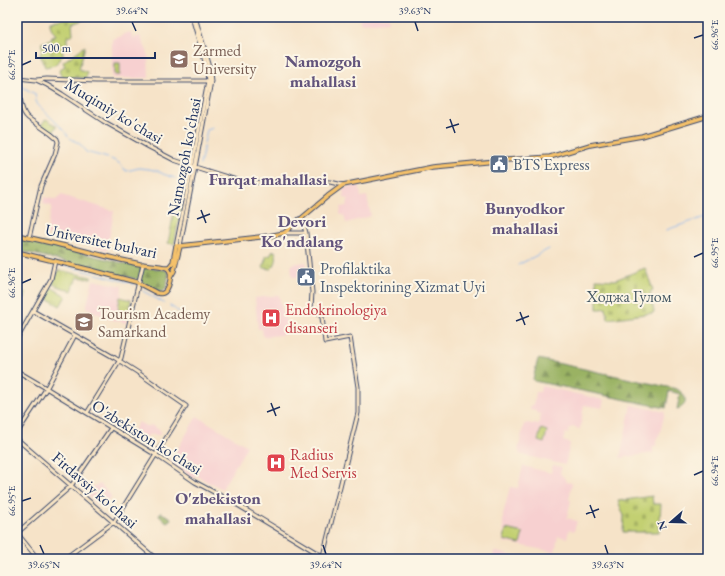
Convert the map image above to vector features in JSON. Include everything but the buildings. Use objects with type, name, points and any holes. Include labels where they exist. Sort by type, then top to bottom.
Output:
[{"type":"main road","name":"Namozgoh ko'chasi","points":[[170,277],[174,271],[209,81],[209,64],[193,17]]},
{"type":"main road","points":[[29,238],[41,186],[55,154],[58,141],[51,134],[24,115],[17,77],[36,80],[209,81]]},
{"type":"main road","name":"Muqimiy ko'chasi","points":[[36,80],[62,94],[122,132],[174,160],[193,167],[246,183],[302,180],[330,182],[343,186]]},
{"type":"main road","points":[[284,233],[299,219],[343,186],[413,171],[446,166],[550,157],[590,145],[642,136],[708,116]]},
{"type":"main road","points":[[299,219],[304,226],[306,233],[313,297],[311,308],[322,317],[325,342],[350,338],[358,387],[358,413],[323,556]]},
{"type":"main road","points":[[178,246],[284,233],[306,233]]},
{"type":"main road","name":"Universitet bulvari","points":[[17,235],[143,264],[164,267],[170,271],[170,277],[166,289],[161,294],[139,283],[17,252]]},
{"type":"main road","name":"Namozgoh ko'chasi","points":[[164,267],[169,267],[173,262],[178,246]]},
{"type":"main road","points":[[17,339],[51,279],[55,261]]},
{"type":"main road","points":[[87,413],[121,356],[143,264]]},
{"type":"main road","points":[[33,311],[119,361],[186,406],[114,522],[64,559]]},
{"type":"main road","points":[[17,433],[46,388],[76,335]]},
{"type":"main road","name":"O'zbekiston ko'chasi","points":[[17,371],[156,455],[193,481],[235,504],[327,559]]},
{"type":"main road","points":[[38,559],[17,533],[71,486],[111,428]]},
{"type":"main road","name":"Firdavsiy ko'chasi","points":[[17,439],[156,559]]},
{"type":"shaded area","points":[[360,17],[389,17],[389,21],[360,23]]},
{"type":"shaded area","points":[[131,32],[133,38],[140,36],[148,53],[149,78],[112,78],[112,39]]},
{"type":"shaded area","points":[[359,185],[361,197],[367,196],[371,216],[346,223],[344,216],[340,214],[341,207],[346,206],[349,199],[344,198],[343,188]]},
{"type":"shaded area","points":[[61,195],[114,211],[107,250],[46,235],[52,206],[43,204],[44,197],[56,200]]},
{"type":"shaded area","points":[[306,262],[308,275],[292,277],[291,264]]},
{"type":"shaded area","points":[[93,280],[122,286],[121,297],[132,299],[126,323],[109,319],[86,308]]},
{"type":"shaded area","name":"Endokrinologiya disanseri","points":[[279,295],[283,314],[287,322],[288,334],[263,337],[262,329],[258,329],[255,298]]},
{"type":"shaded area","points":[[541,386],[604,400],[602,408],[584,405],[580,429],[571,427],[568,434],[565,433],[563,441],[570,444],[565,465],[519,454],[520,451],[518,451],[524,424],[539,424],[541,414],[530,410],[535,399],[536,392],[540,392]]},
{"type":"shaded area","points":[[631,405],[665,412],[660,433],[656,440],[656,446],[653,446],[653,453],[620,458]]},
{"type":"shaded area","points":[[197,416],[247,446],[222,489],[196,475],[194,478],[170,462]]},
{"type":"shaded area","points":[[138,422],[148,427],[150,425],[153,426],[161,431],[159,435],[148,435],[143,444],[131,436]]},
{"type":"shaded area","points":[[553,465],[562,467],[560,473],[567,481],[566,482],[572,483],[569,500],[571,500],[567,518],[577,521],[574,531],[569,530],[567,538],[558,536],[555,552],[503,542],[503,515],[510,487],[518,488],[523,466],[551,473]]},
{"type":"shaded area","points":[[100,484],[112,497],[101,507],[85,493],[88,489]]},
{"type":"shaded area","points":[[494,551],[523,559],[493,559]]},
{"type":"green space","points":[[65,17],[91,17],[72,24],[73,34],[67,38],[67,45],[62,48],[63,55],[55,65],[45,67],[40,54],[43,50],[41,43],[51,40],[52,36],[56,35],[50,25],[50,21],[65,19]]},
{"type":"green space","points":[[85,46],[79,69],[87,72],[86,78],[63,77],[59,72],[60,69],[65,66],[63,62]]},
{"type":"green space","points":[[115,63],[120,63],[120,75],[115,75]]},
{"type":"green space","points":[[46,119],[57,126],[53,132],[41,125]]},
{"type":"green space","points":[[183,166],[189,168],[174,244],[168,243]]},
{"type":"green space","points":[[17,237],[139,267],[166,270],[169,274],[167,285],[164,290],[159,292],[136,279],[17,250]]},
{"type":"green space","points":[[275,251],[276,261],[274,265],[271,269],[264,268],[266,256],[271,255],[272,252]]},
{"type":"green space","name":"Ходжа Гулом","points":[[645,268],[653,290],[650,292],[653,313],[608,319],[606,308],[597,309],[596,279],[615,280]]},
{"type":"green space","points":[[59,270],[91,277],[91,279],[77,277],[72,291],[52,284]]},
{"type":"green space","points":[[17,285],[22,286],[22,291],[26,293],[24,298],[17,295]]},
{"type":"green space","points":[[49,286],[66,296],[60,306],[43,296]]},
{"type":"green space","points":[[120,297],[131,300],[127,317],[122,315],[118,309]]},
{"type":"green space","points":[[538,359],[677,389],[685,397],[685,403],[681,408],[677,409],[680,394],[669,391],[666,408],[534,381],[533,379]]},
{"type":"green space","points":[[541,429],[547,431],[544,443],[538,441]]},
{"type":"green space","points":[[652,496],[653,504],[661,504],[659,532],[623,532],[624,516],[618,501]]},
{"type":"green space","points":[[160,513],[170,517],[171,519],[167,522],[159,516]]},
{"type":"green space","points":[[506,529],[523,533],[520,544],[504,540]]},
{"type":"waterway","points":[[21,86],[35,94],[38,105],[65,131]]},
{"type":"waterway","points":[[204,143],[207,130],[213,128]]},
{"type":"waterway","points":[[70,138],[80,144],[86,152],[108,158]]},
{"type":"waterway","points":[[200,165],[204,146]]},
{"type":"waterway","points":[[111,159],[119,163],[126,171],[139,168],[149,169],[175,178]]},
{"type":"waterway","points":[[666,230],[708,216]]},
{"type":"waterway","points":[[518,265],[549,249]]},
{"type":"waterway","points":[[62,265],[132,283],[134,285]]},
{"type":"waterway","points":[[143,291],[164,303]]},
{"type":"waterway","points":[[170,306],[175,309]]},
{"type":"waterway","points":[[176,310],[189,317]]},
{"type":"waterway","points":[[191,318],[199,321]]},
{"type":"place","name":"Zarmed University","points":[[179,59]]},
{"type":"place","name":"BTS Express","points":[[499,164]]},
{"type":"place","name":"Profilaktika Inspektorining Xizmat Uyi","points":[[306,277]]},
{"type":"place","name":"Endokrinologiya disanseri","points":[[271,318]]},
{"type":"place","name":"Tourism Academy Samarkand","points":[[84,322]]},
{"type":"place","name":"Radius Med Servis","points":[[276,463]]},
{"type":"district","name":"Namozgoh mahallasi","points":[[323,71]]},
{"type":"district","name":"Furqat mahallasi","points":[[268,179]]},
{"type":"district","name":"Bunyodkor mahallasi","points":[[525,218]]},
{"type":"district","name":"Devori Ko'ndalang","points":[[302,231]]},
{"type":"district","name":"O'zbekiston mahallasi","points":[[218,508]]}]
